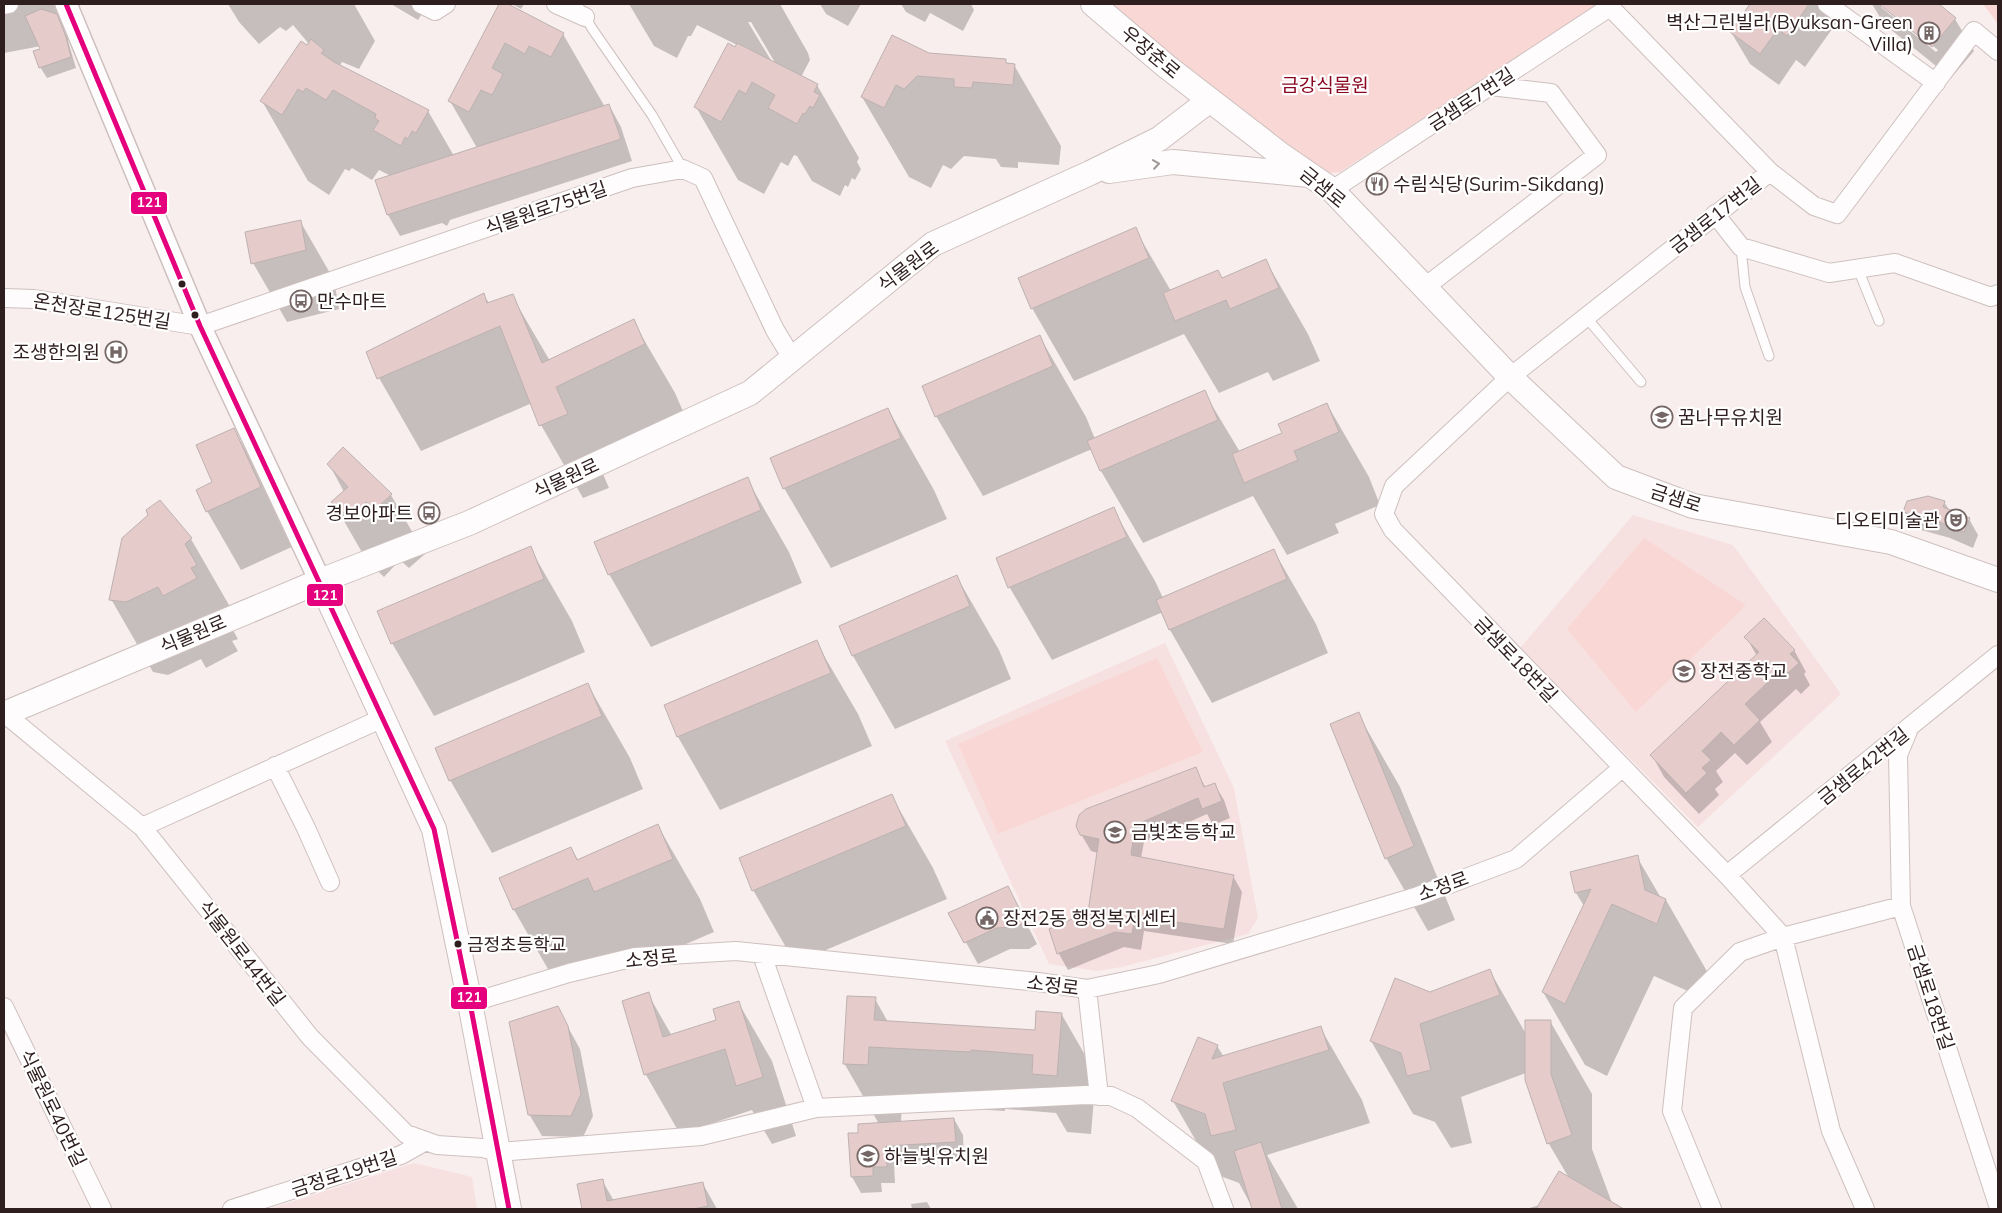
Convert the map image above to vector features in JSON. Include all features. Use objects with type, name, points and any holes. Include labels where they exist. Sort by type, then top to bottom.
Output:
[{"type":"main road","name":"우장춘로","points":[[1094,4],[1166,66],[1210,100]]},
{"type":"main road","name":"식물원로","points":[[4,714],[320,581],[469,523],[750,393],[933,244],[1090,173],[1159,139],[1210,100]]},
{"type":"main road","name":"금샘로","points":[[1210,100],[1280,155],[1332,190],[1510,377],[1616,477],[1693,506],[1891,542],[1998,580]]},
{"type":"main road","name":"식물원로","points":[[1090,173],[1173,162],[1311,176]]},
{"type":"main road","points":[[320,581],[434,829],[470,1003],[509,1209]]},
{"type":"street","points":[[4,5],[9,4]]},
{"type":"street","points":[[66,4],[200,326],[320,581]]},
{"type":"street","points":[[421,4],[435,11],[446,4]]},
{"type":"street","points":[[556,4],[581,10]]},
{"type":"street","points":[[1827,4],[1936,83]]},
{"type":"street","name":"금샘로7번길","points":[[1332,190],[1611,6],[1770,172]]},
{"type":"street","name":"금샘로17번길","points":[[1510,377],[1770,172],[1814,206],[1837,214],[1974,31],[1998,51]]},
{"type":"street","points":[[1425,287],[1596,155],[1551,93],[1491,86]]},
{"type":"street","points":[[683,169],[703,178],[775,330],[792,358]]},
{"type":"street","name":"식물원로75번길","points":[[200,326],[632,178],[683,169]]},
{"type":"street","points":[[1715,214],[1742,247],[1829,273],[1895,263],[1990,297],[1998,294]]},
{"type":"street","name":"온천장로125번길","points":[[4,298],[34,299],[200,326]]},
{"type":"street","name":"금샘로18번길","points":[[1510,377],[1394,486],[1384,514],[1393,530],[1726,875],[1783,938],[1831,1130],[1865,1209]]},
{"type":"street","name":"금샘로42번길","points":[[1726,875],[1909,729],[1998,655]]},
{"type":"street","name":"식물원로44번길","points":[[4,714],[142,827],[310,1037],[406,1134],[437,1145],[483,1148],[498,1152],[701,1136],[816,1108],[1111,1096],[1137,1108],[1206,1162],[1224,1209]]},
{"type":"street","points":[[142,827],[383,718]]},
{"type":"street","name":"금샘로18번길","points":[[1909,729],[1898,755],[1901,906],[1998,1205]]},
{"type":"street","points":[[275,766],[330,882]]},
{"type":"street","name":"소정로","points":[[470,1003],[569,973],[635,957],[736,951],[1038,982],[1087,989],[1159,974],[1399,902],[1516,859],[1622,768]]},
{"type":"street","points":[[1712,1209],[1672,1111],[1684,1008],[1740,952],[1783,938],[1901,906]]},
{"type":"street","points":[[762,955],[816,1108]]},
{"type":"street","points":[[1087,989],[1099,1096]]},
{"type":"street","name":"식물원로40번길","points":[[4,1007],[102,1209]]},
{"type":"street","name":"금정로19번길","points":[[232,1209],[401,1155],[426,1141]]},
{"type":"lane","points":[[581,10],[652,115],[683,169]]},
{"type":"lane","points":[[1742,247],[1745,287],[1769,356]]},
{"type":"lane","points":[[1858,269],[1879,321]]},
{"type":"lane","points":[[1586,317],[1641,382]]},
{"type":"shaded area","name":"장전중학교","points":[[1633,515],[1733,545],[1841,694],[1698,827],[1520,648]]},
{"type":"shaded area","name":"금빛초등학교","points":[[1165,643],[1234,788],[1258,918],[1248,934],[1122,967],[1097,971],[1049,964],[945,741]]},
{"type":"shaded area","points":[[414,1163],[472,1177],[477,1209],[269,1209]]},
{"type":"green space","name":"금강식물원","points":[[1101,4],[1598,4],[1340,172],[1311,175]]},
{"type":"green space","points":[[1983,4],[1998,4],[1998,24]]},
{"type":"green space","points":[[1644,538],[1746,605],[1636,712],[1567,629]]},
{"type":"green space","points":[[1157,658],[1203,752],[998,834],[958,744]]},
{"type":"building","points":[[499,4],[508,4],[564,33],[551,57],[529,46],[525,54],[505,43],[492,68],[503,74],[492,95],[481,90],[469,112],[448,101]]},
{"type":"building","points":[[1750,4],[1809,4],[1787,36],[1778,29],[1760,54],[1730,32]]},
{"type":"building","name":"벽산그린빌라(Byuksan-Green Villa)","points":[[1879,4],[1939,4],[1956,18],[1932,47]]},
{"type":"building","points":[[41,9],[57,14],[71,57],[39,68],[33,51],[40,49],[25,16]]},
{"type":"building","points":[[892,35],[929,53],[1006,59],[1006,63],[1015,64],[1013,85],[973,82],[972,88],[954,87],[954,79],[917,76],[904,89],[896,85],[884,108],[861,97]]},
{"type":"building","points":[[311,39],[324,50],[321,53],[334,62],[429,110],[416,133],[412,131],[408,139],[405,137],[401,146],[373,130],[379,121],[375,118],[376,114],[333,90],[326,100],[306,88],[303,92],[298,89],[282,115],[260,101],[301,41],[307,45]]},
{"type":"building","points":[[728,43],[735,47],[737,43],[818,84],[814,92],[820,95],[813,108],[810,106],[805,114],[803,113],[797,124],[768,108],[775,95],[752,82],[746,94],[739,90],[721,122],[694,107]]},
{"type":"building","points":[[609,104],[621,139],[387,215],[375,180]]},
{"type":"building","points":[[301,220],[306,250],[251,264],[245,232]]},
{"type":"building","points":[[1136,227],[1149,258],[1031,309],[1018,278]]},
{"type":"building","points":[[1266,259],[1279,288],[1230,309],[1226,300],[1175,321],[1163,293],[1218,270],[1222,278]]},
{"type":"building","points":[[484,293],[487,303],[513,294],[542,363],[634,319],[645,344],[556,387],[568,414],[539,426],[500,326],[377,379],[366,352]]},
{"type":"building","points":[[1040,335],[1053,366],[935,417],[922,386]]},
{"type":"building","points":[[1205,390],[1218,420],[1100,471],[1087,441]]},
{"type":"building","points":[[1327,403],[1339,432],[1294,451],[1298,460],[1244,483],[1232,454],[1282,433],[1278,424]]},
{"type":"building","points":[[888,408],[901,438],[783,489],[770,458]]},
{"type":"building","points":[[234,428],[261,487],[206,512],[196,490],[212,482],[196,445]]},
{"type":"building","points":[[343,447],[392,494],[375,510],[366,502],[350,518],[331,502],[348,487],[327,464]]},
{"type":"building","points":[[748,477],[761,510],[608,575],[594,542]]},
{"type":"building","points":[[1928,496],[1945,501],[1943,507],[1970,518],[1964,532],[1939,522],[1903,512],[1907,501]]},
{"type":"building","points":[[160,500],[192,538],[185,544],[197,565],[191,568],[197,578],[163,596],[158,587],[126,602],[109,600],[122,538],[148,515],[146,510]]},
{"type":"building","points":[[1114,507],[1127,537],[1008,588],[996,558]]},
{"type":"building","points":[[531,546],[544,579],[391,644],[377,611]]},
{"type":"building","points":[[1274,549],[1287,579],[1169,630],[1156,600]]},
{"type":"building","points":[[957,575],[970,606],[852,656],[839,626]]},
{"type":"building","points":[[1764,618],[1795,650],[1790,654],[1799,663],[1788,673],[1783,668],[1745,704],[1760,720],[1734,745],[1721,732],[1702,751],[1711,760],[1702,768],[1707,773],[1686,793],[1650,755],[1759,652],[1744,637]]},
{"type":"building","points":[[817,640],[831,673],[677,737],[664,705]]},
{"type":"building","points":[[588,683],[602,716],[449,781],[435,748]]},
{"type":"building","points":[[1359,712],[1414,846],[1385,859],[1330,724]]},
{"type":"building","name":"금빛초등학교","points":[[1196,767],[1204,787],[1215,783],[1222,801],[1202,809],[1198,798],[1135,825],[1131,855],[1234,875],[1224,929],[1135,916],[1132,934],[1115,932],[1057,954],[1049,929],[1088,912],[1099,839],[1080,835],[1076,826],[1079,815],[1086,809]]},
{"type":"building","points":[[892,794],[906,826],[752,891],[739,858]]},
{"type":"building","points":[[658,824],[673,859],[594,892],[588,878],[513,910],[499,878],[571,847],[577,860]]},
{"type":"building","points":[[1638,855],[1645,890],[1666,899],[1657,924],[1612,904],[1565,1004],[1542,992],[1591,889],[1575,893],[1570,872]]},
{"type":"building","name":"장전2동 행정복지센터","points":[[1008,886],[1026,922],[1016,927],[997,928],[964,943],[948,913]]},
{"type":"building","points":[[1490,969],[1500,995],[1420,1024],[1431,1070],[1407,1076],[1401,1053],[1370,1041],[1395,978],[1430,992]]},
{"type":"building","points":[[649,992],[663,1037],[716,1020],[713,1009],[739,1001],[763,1077],[736,1086],[725,1049],[644,1075],[622,1001]]},
{"type":"building","points":[[847,996],[876,997],[874,1020],[1035,1030],[1036,1011],[1062,1013],[1057,1076],[1032,1074],[1033,1055],[971,1050],[971,1052],[869,1047],[868,1065],[843,1064]]},
{"type":"building","points":[[558,1006],[568,1026],[581,1094],[571,1116],[528,1115],[509,1022]]},
{"type":"building","points":[[1525,1020],[1551,1020],[1551,1074],[1572,1135],[1547,1144],[1525,1080]]},
{"type":"building","points":[[1321,1026],[1329,1050],[1223,1083],[1236,1130],[1211,1136],[1205,1114],[1171,1101],[1198,1037],[1218,1045],[1212,1059]]},
{"type":"building","name":"하늘빛유치원","points":[[954,1118],[956,1142],[886,1146],[887,1167],[873,1167],[873,1176],[851,1177],[848,1133],[858,1133],[858,1124]]},
{"type":"building","points":[[1261,1142],[1282,1209],[1252,1209],[1234,1151]]},
{"type":"building","points":[[1559,1171],[1624,1209],[1536,1209]]},
{"type":"building","points":[[603,1179],[607,1201],[703,1182],[708,1206],[693,1209],[582,1209],[577,1184]]},
{"type":"transit line","name":"121","points":[[66,4],[200,326],[434,829],[470,1003],[509,1209]]},
{"type":"place","name":"벽산그린빌라(Byuksan-Green Villa)","points":[[1929,33]]},
{"type":"place","name":"수림식당(Surim-Sikdang)","points":[[1377,184]]},
{"type":"place","name":"만수마트","points":[[301,301]]},
{"type":"place","name":"조생한의원","points":[[116,352]]},
{"type":"place","name":"꿈나무유치원","points":[[1662,417]]},
{"type":"place","name":"경보아파트","points":[[429,513]]},
{"type":"place","name":"디오티미술관","points":[[1956,520]]},
{"type":"place","name":"장전중학교","points":[[1684,671]]},
{"type":"place","name":"금빛초등학교","points":[[1115,832]]},
{"type":"place","name":"장전2동 행정복지센터","points":[[987,918]]},
{"type":"place","name":"금정초등학교","points":[[458,944]]},
{"type":"place","name":"하늘빛유치원","points":[[868,1156]]}]
